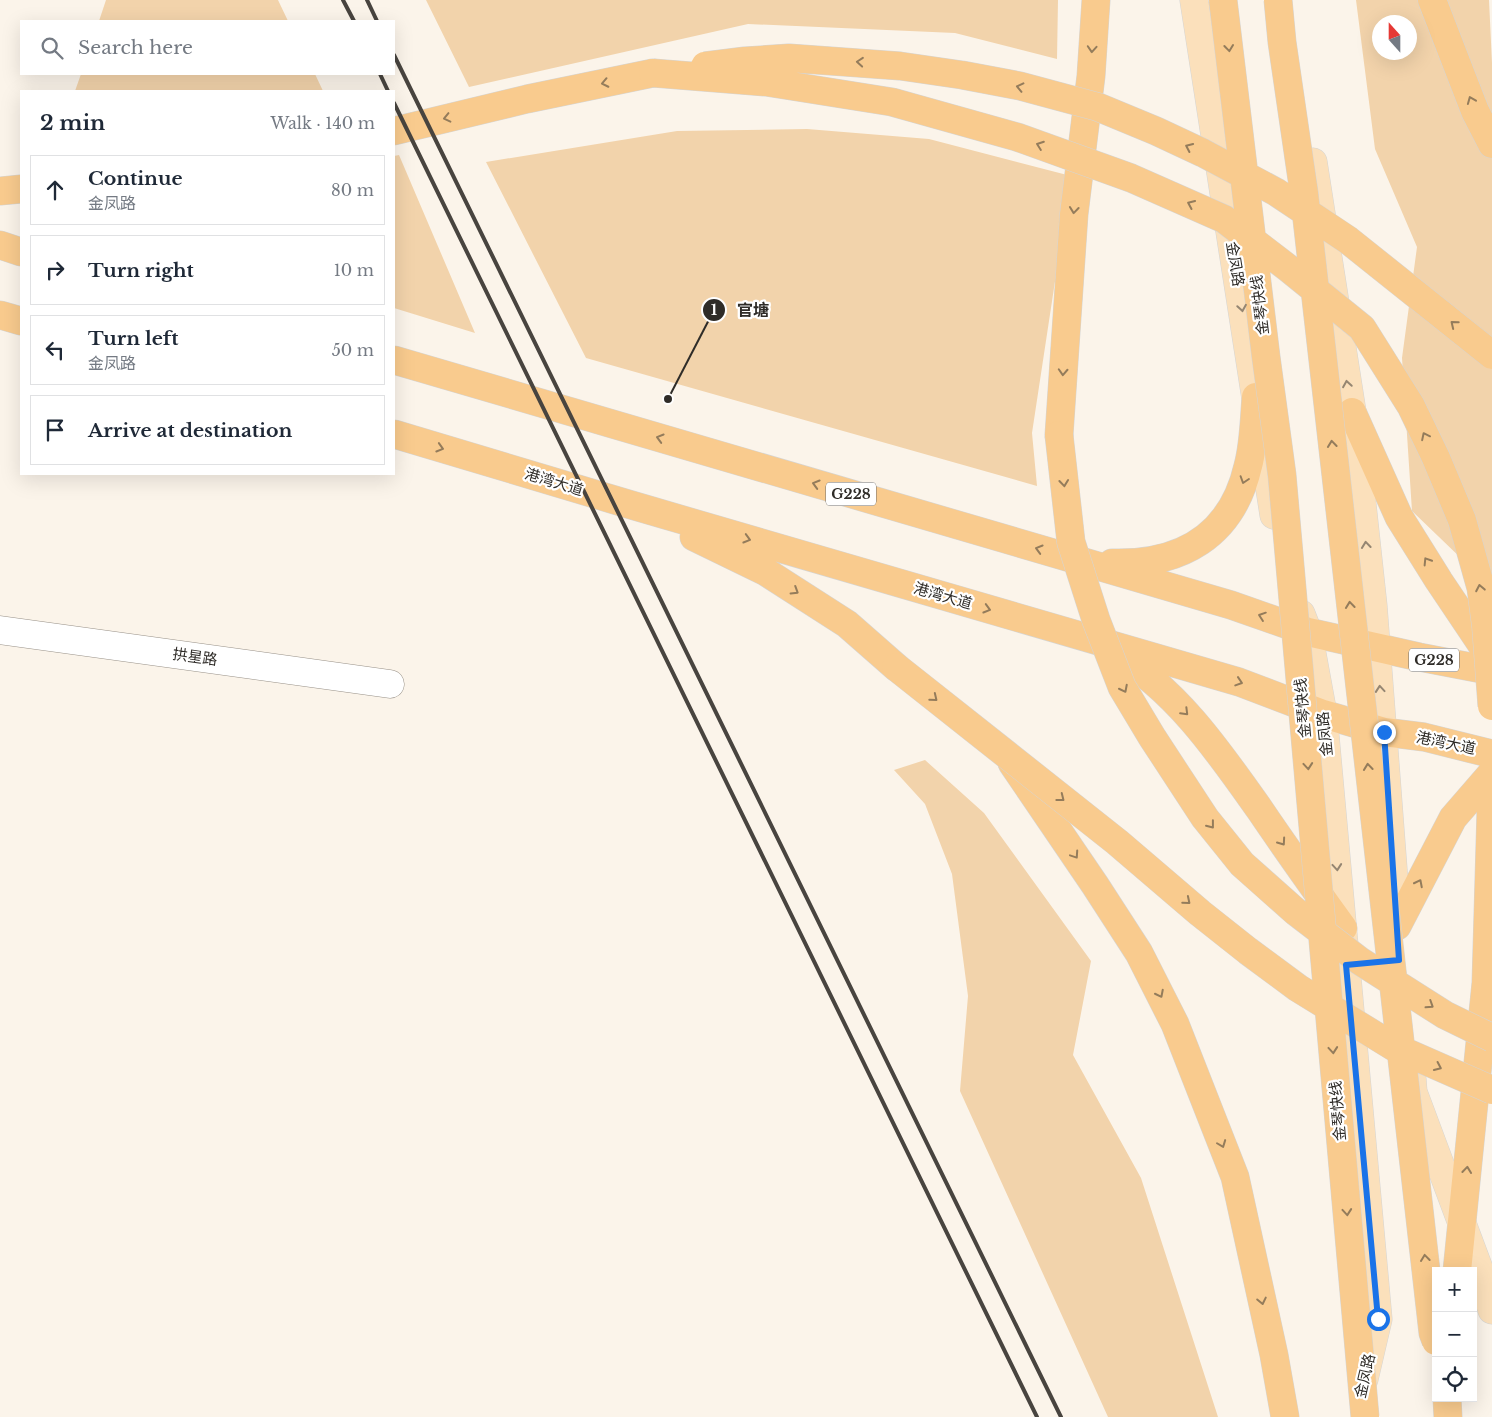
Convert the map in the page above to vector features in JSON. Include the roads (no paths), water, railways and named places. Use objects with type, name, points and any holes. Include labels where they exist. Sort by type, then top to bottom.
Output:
[{"type":"highway","points":[[1096,0],[1091,76],[1074,214],[1059,435],[1070,542],[1096,620],[1122,687],[1205,818],[1242,864],[1296,912],[1360,961],[1445,1015],[1492,1038]]},
{"type":"highway","name":"金琴快线","points":[[1223,0],[1282,475],[1365,1417]]},
{"type":"highway","points":[[1278,0],[1304,193],[1432,1323]]},
{"type":"highway","points":[[1432,0],[1475,111],[1492,144]]},
{"type":"highway","points":[[395,131],[653,73],[745,61],[789,58],[838,60],[900,66],[1020,86],[1098,107],[1156,131],[1203,153],[1276,192],[1348,240],[1492,355]]},
{"type":"highway","points":[[653,73],[766,82],[892,102],[1016,136],[1131,178],[1224,219],[1362,328],[1411,406],[1436,458],[1462,520],[1481,588],[1492,706]]},
{"type":"highway","points":[[0,191],[20,189]]},
{"type":"highway","points":[[0,245],[20,252]]},
{"type":"highway","points":[[0,315],[20,321]]},
{"type":"highway","name":"G228","points":[[395,360],[1230,605],[1308,632],[1492,671]]},
{"type":"highway","points":[[1084,562],[1134,564],[1172,556],[1204,540],[1227,517],[1239,496],[1249,465],[1256,397]]},
{"type":"highway","points":[[1352,412],[1399,517],[1492,660]]},
{"type":"highway","name":"港湾大道","points":[[395,434],[1239,682],[1323,714],[1384,732],[1424,737],[1492,754]]},
{"type":"highway","points":[[628,504],[766,572],[848,624],[896,667],[1117,842],[1228,935],[1298,988],[1394,1047],[1492,1090]]},
{"type":"highway","points":[[1092,639],[1131,663],[1163,690],[1192,719],[1220,754],[1342,928]]},
{"type":"highway","points":[[1008,757],[1134,945],[1175,1024],[1235,1177],[1272,1346],[1285,1417]]},
{"type":"highway","points":[[1397,926],[1452,818],[1492,774]]},
{"type":"highway","points":[[1457,1267],[1486,983],[1492,774]]},
{"type":"highway","points":[[1447,1402],[1448,1417]]},
{"type":"main road","name":"金凤路","points":[[1194,0],[1282,568],[1308,632],[1323,714],[1378,1319],[1355,1417]]},
{"type":"main road","points":[[1288,0],[1352,412],[1373,606],[1384,732],[1399,960],[1414,1092],[1482,1277],[1492,1310]]},
{"type":"main road","points":[[1346,965],[1399,960]]},
{"type":"street","name":"拱星路","points":[[0,630],[390,684]]},
{"type":"railway","points":[[343,0],[353,20]]},
{"type":"railway","points":[[367,0],[377,20]]},
{"type":"railway","points":[[395,57],[1061,1417]]},
{"type":"railway","points":[[380,75],[388,90]]},
{"type":"railway","points":[[395,105],[1037,1417]]},
{"type":"place","name":"官塘","points":[[668,399]]}]
